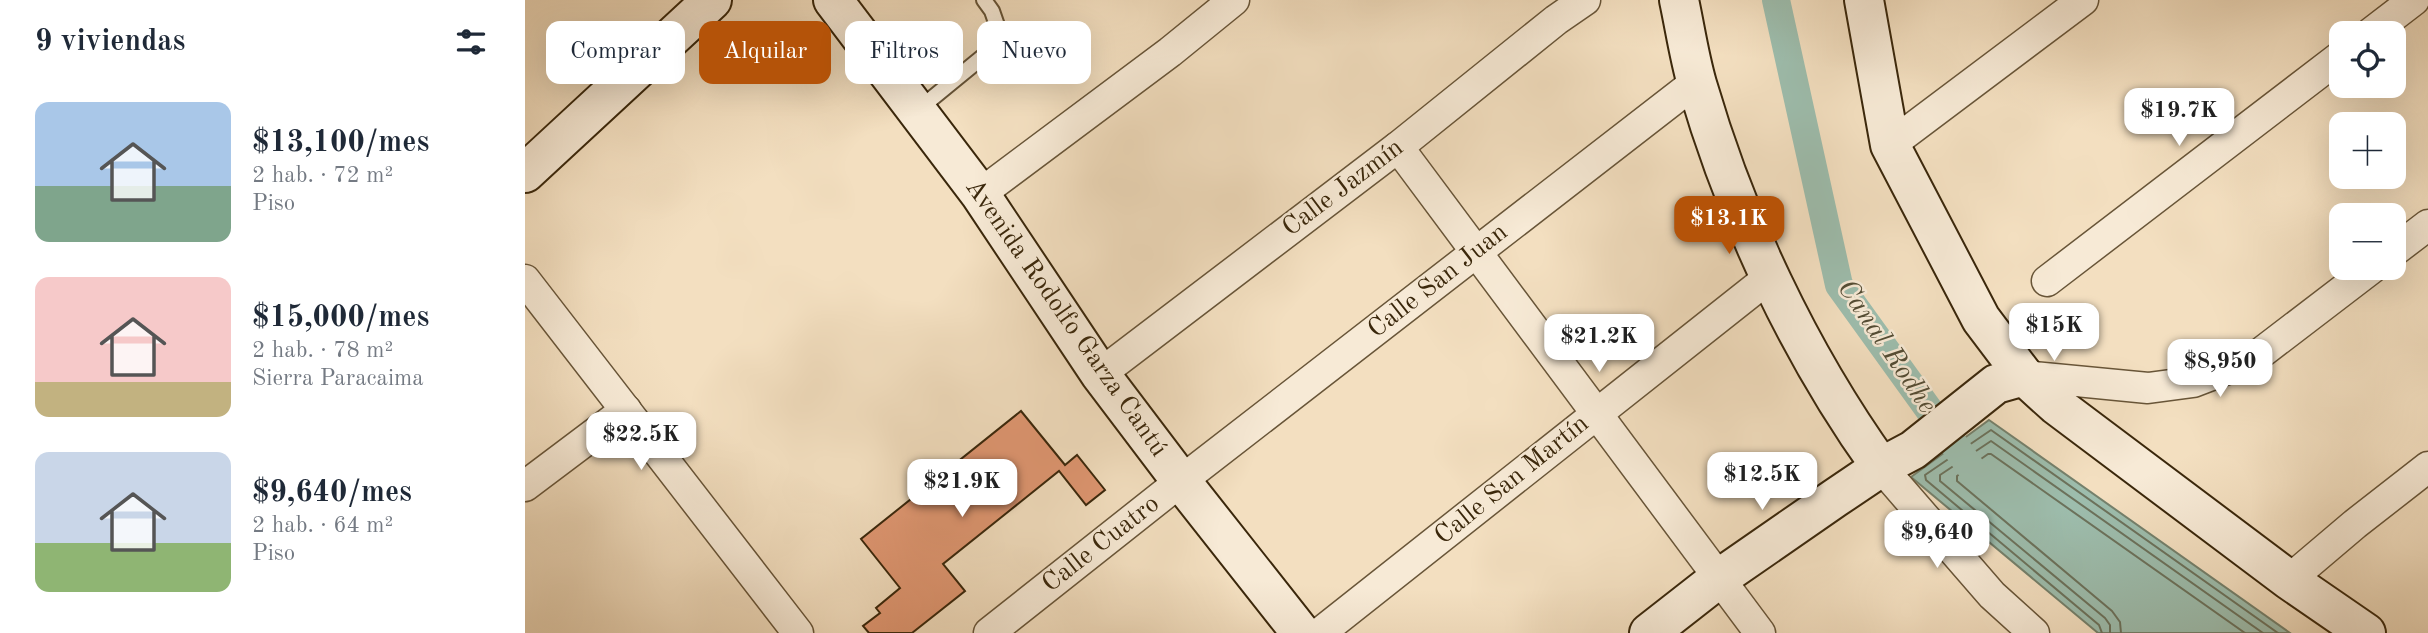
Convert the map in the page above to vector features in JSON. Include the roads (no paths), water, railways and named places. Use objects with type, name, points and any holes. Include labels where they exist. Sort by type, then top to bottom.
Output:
[{"type":"street","points":[[525,173],[712,0]]},
{"type":"street","name":"Avenida Rodolfo Garza Cantú","points":[[833,0],[980,194],[1100,374],[1301,633]]},
{"type":"street","points":[[980,194],[1170,52],[1234,0]]},
{"type":"street","name":"Calle Jazmín","points":[[1100,374],[1585,0]]},
{"type":"street","points":[[1679,0],[1696,82],[1736,200],[1814,366],[1848,421],[1897,458],[1992,595],[2034,633]]},
{"type":"street","points":[[1864,0],[1891,145],[2010,380],[2056,405],[2289,580],[2365,633]]},
{"type":"street","points":[[1891,145],[2083,0]]},
{"type":"street","points":[[2387,21],[2414,0]]},
{"type":"street","points":[[2047,281],[2329,65]]},
{"type":"street","name":"Calle San Juan","points":[[1181,481],[1696,82]]},
{"type":"street","points":[[1398,146],[1760,633]]},
{"type":"street","points":[[2406,242],[2428,225]]},
{"type":"street","name":"Calle San Martín","points":[[1320,633],[1771,276]]},
{"type":"street","points":[[525,280],[798,633]]},
{"type":"street","points":[[1650,633],[1718,579],[2010,380],[2148,388],[2193,382],[2253,359],[2356,280]]},
{"type":"street","points":[[525,486],[626,410]]},
{"type":"street","points":[[2289,580],[2428,467]]},
{"type":"street","name":"Calle Cuatro","points":[[989,633],[1181,481]]},
{"type":"lane","points":[[917,110],[991,50],[1000,34],[992,11],[984,0]]},
{"type":"water","points":[[1989,420],[2290,633],[2098,633],[1911,477]]},
{"type":"waterway","name":"Canal Rodhe","points":[[1776,0],[1839,285],[1976,475]]}]
